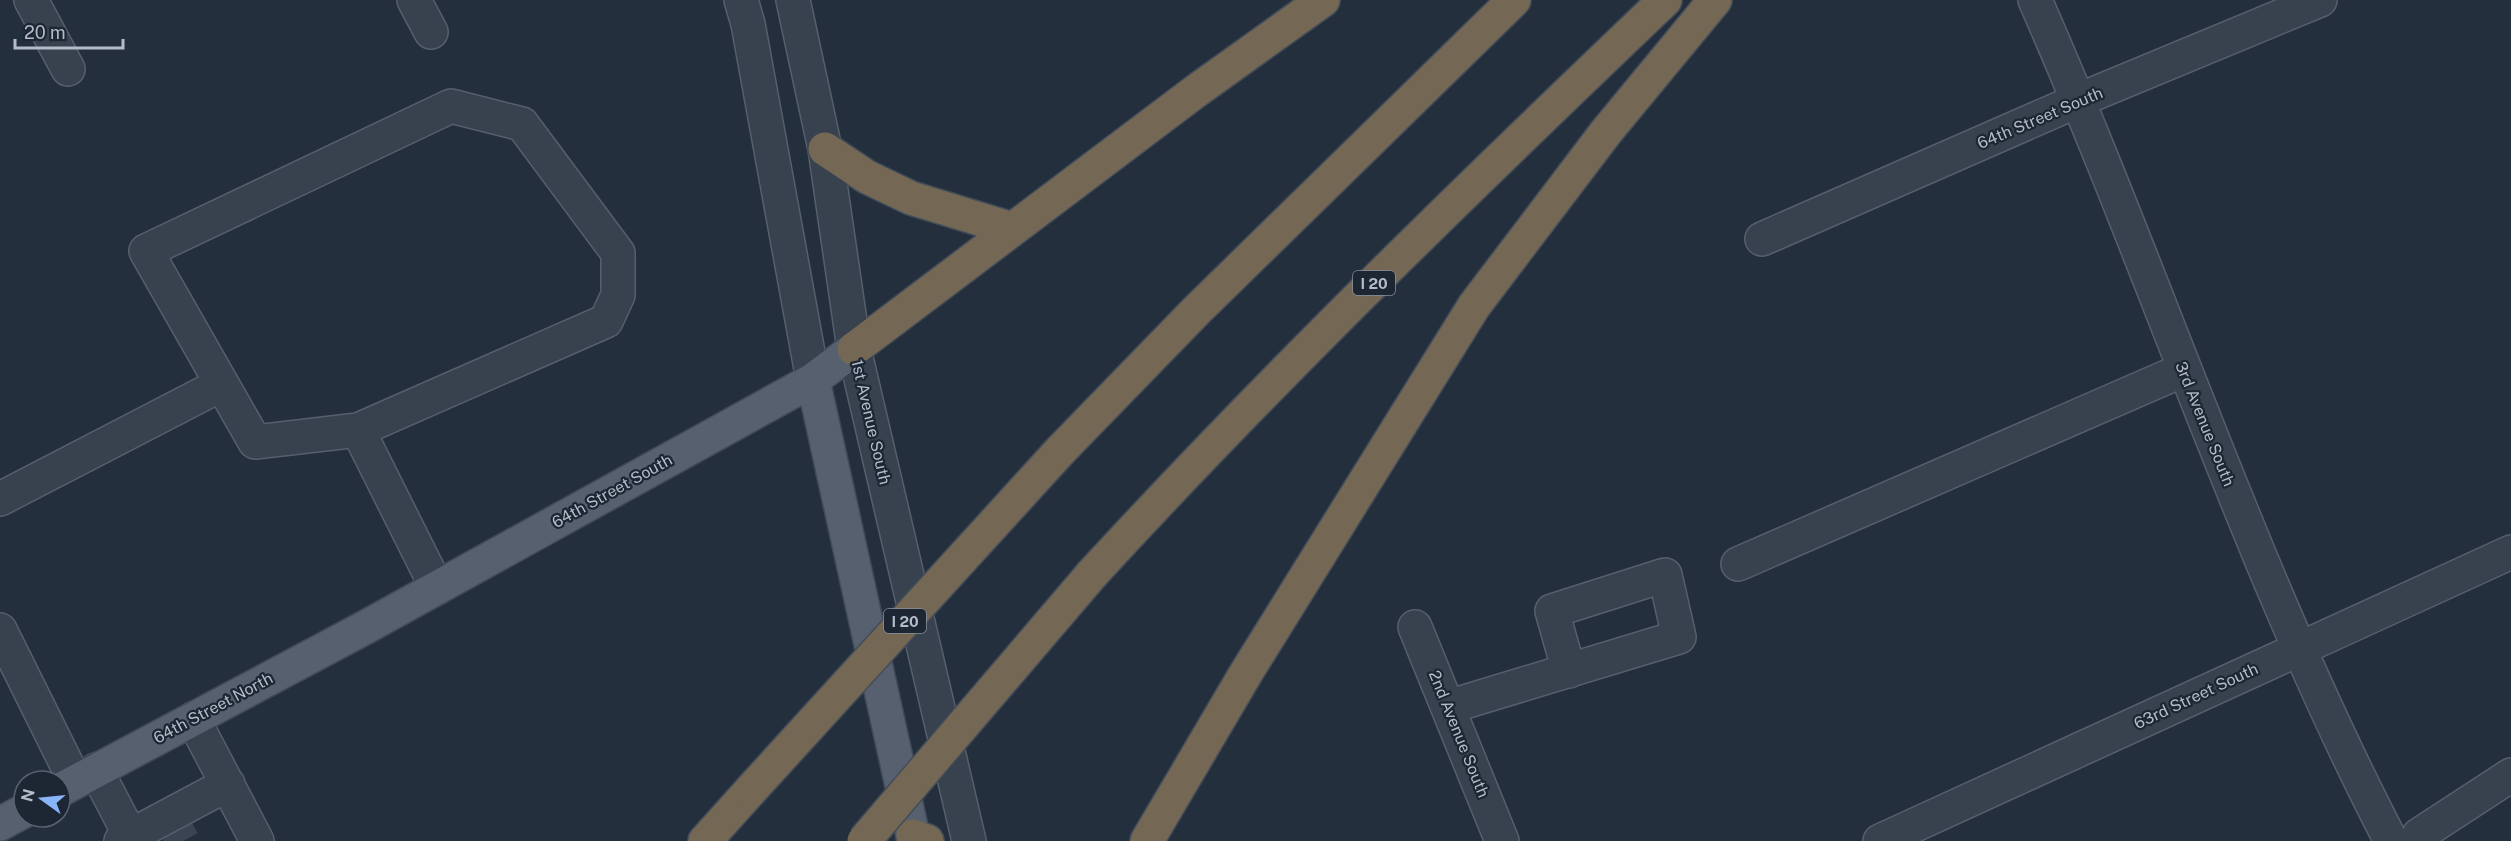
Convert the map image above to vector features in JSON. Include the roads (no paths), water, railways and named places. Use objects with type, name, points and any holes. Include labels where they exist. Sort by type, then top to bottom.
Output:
[{"type":"highway","points":[[854,349],[1196,91],[1323,0]]},
{"type":"highway","name":"I 20","points":[[705,841],[1060,451],[1212,295],[1514,0]]},
{"type":"highway","name":"I 20","points":[[864,841],[1092,574],[1220,436],[1498,159],[1665,0]]},
{"type":"highway","points":[[1147,841],[1246,673],[1474,306],[1606,132],[1715,0]]},
{"type":"highway","points":[[825,149],[867,177],[911,198],[1012,229]]},
{"type":"main road","name":"64th Street South","points":[[366,627],[813,380],[854,349]]},
{"type":"main road","points":[[813,380],[918,839]]},
{"type":"main road","name":"64th Street North","points":[[77,781],[366,627]]},
{"type":"street","points":[[31,0],[68,69]]},
{"type":"street","points":[[414,0],[431,32]]},
{"type":"street","points":[[792,0],[744,12],[813,380]]},
{"type":"street","name":"1st Avenue South","points":[[792,0],[825,149],[854,349],[969,841]]},
{"type":"street","name":"3rd Avenue South","points":[[2035,0],[2079,100],[2183,370],[2298,649],[2346,754],[2391,841]]},
{"type":"street","name":"64th Street South","points":[[1762,239],[2079,100],[2320,0]]},
{"type":"street","points":[[451,106],[522,124],[618,253],[618,295],[606,321],[358,429],[255,442],[146,251],[451,106]]},
{"type":"street","points":[[1738,564],[2183,370]]},
{"type":"street","points":[[0,499],[222,384]]},
{"type":"street","points":[[358,429],[437,588]]},
{"type":"street","name":"63rd Street South","points":[[1880,841],[2511,552]]},
{"type":"street","name":"2nd Avenue South","points":[[1415,627],[1502,841]]},
{"type":"street","points":[[0,630],[77,781],[128,839],[172,821],[228,784]]},
{"type":"street","points":[[1448,707],[1569,671]]},
{"type":"street","points":[[193,719],[257,841]]},
{"type":"street","points":[[2417,841],[2419,835],[2511,775]]},
{"type":"tunnel","points":[[175,826],[183,841]]}]
